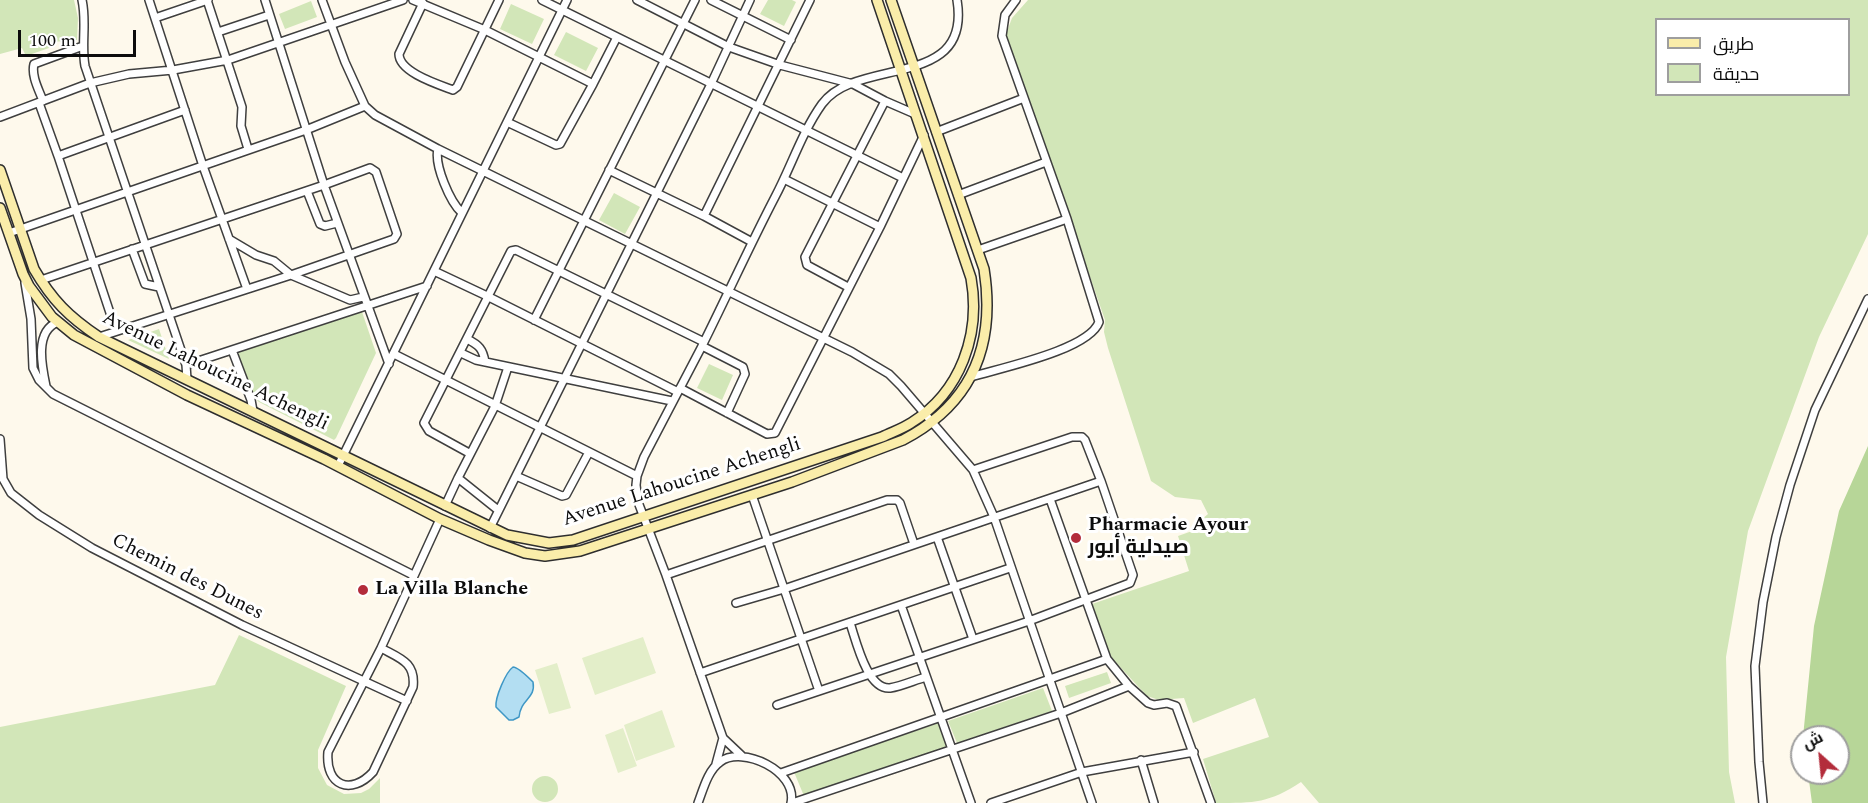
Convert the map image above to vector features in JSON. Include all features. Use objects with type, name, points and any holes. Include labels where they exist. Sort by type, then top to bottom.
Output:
[{"type":"street","points":[[82,0],[86,17],[83,46],[85,66],[186,365],[187,379]]},
{"type":"street","points":[[149,0],[184,110],[247,289]]},
{"type":"street","points":[[155,18],[208,0],[242,107],[241,132],[248,149]]},
{"type":"street","points":[[265,0],[348,256],[389,364]]},
{"type":"street","points":[[322,0],[345,62],[365,106],[375,115],[438,149],[852,352],[888,374],[933,421],[973,470],[994,517],[1092,803]]},
{"type":"street","points":[[0,117],[90,83],[228,60],[403,0]]},
{"type":"street","points":[[413,0],[485,30],[593,84]]},
{"type":"street","points":[[423,3],[399,54],[400,62],[407,70],[453,90],[457,87],[499,0]]},
{"type":"street","points":[[542,0],[903,178]]},
{"type":"street","points":[[338,466],[567,0]]},
{"type":"street","points":[[637,0],[729,47],[780,65],[853,84],[915,114]]},
{"type":"street","points":[[534,320],[695,0]]},
{"type":"street","points":[[711,0],[791,40]]},
{"type":"street","points":[[490,528],[711,84],[750,0]]},
{"type":"street","points":[[704,216],[810,0]]},
{"type":"street","name":"Avenue Lahoucine Achengli","points":[[0,170],[34,269],[61,308],[99,337],[490,528],[507,535],[549,543],[573,540],[645,518],[882,437],[911,423],[925,413],[938,401],[958,374],[971,337],[975,308],[971,278],[877,0]]},
{"type":"street","name":"Avenue Lahoucine Achengli","points":[[0,208],[23,274],[42,304],[74,335],[187,395],[338,466],[440,519],[489,540],[525,553],[545,556],[580,551],[753,495],[849,462],[903,440],[918,433],[933,421],[961,393],[971,377],[984,342],[988,322],[988,294],[984,269],[891,0]]},
{"type":"street","points":[[957,0],[958,25],[943,52],[922,64],[853,84],[832,94],[823,103],[806,132],[637,476],[638,502],[650,530],[723,738],[733,750],[742,756],[781,772],[791,786],[792,803],[1061,713],[1129,686]]},
{"type":"street","points":[[971,377],[1056,351],[1083,340],[1096,328],[1099,318],[1067,219],[1002,36],[1005,15],[1016,0]]},
{"type":"street","points":[[218,32],[269,15]]},
{"type":"street","points":[[507,122],[556,145],[560,144],[617,37]]},
{"type":"street","points":[[83,46],[34,64],[32,67],[58,156],[116,331]]},
{"type":"street","points":[[936,132],[1024,98]]},
{"type":"street","points":[[848,287],[807,265],[805,261],[885,101]]},
{"type":"street","points":[[9,233],[306,130],[365,106]]},
{"type":"street","points":[[58,156],[184,110]]},
{"type":"street","points":[[434,272],[767,434],[775,433],[924,135]]},
{"type":"street","points":[[438,149],[437,162],[452,200],[462,213]]},
{"type":"street","points":[[958,195],[1046,162]]},
{"type":"street","points":[[41,280],[369,168],[376,172],[397,236],[348,256],[99,337]]},
{"type":"street","points":[[609,170],[752,242]]},
{"type":"street","points":[[784,179],[879,227]]},
{"type":"street","points":[[307,191],[320,224],[325,226],[337,223]]},
{"type":"street","points":[[978,250],[1067,219]]},
{"type":"street","points":[[229,239],[252,253],[274,261],[291,275],[350,300],[365,301]]},
{"type":"street","points":[[132,249],[145,284],[159,286]]},
{"type":"street","points":[[469,453],[425,427],[424,423],[461,353],[508,253],[513,250],[607,294],[743,367],[746,374],[727,413]]},
{"type":"street","points":[[23,274],[31,319],[33,368],[39,380],[59,399],[413,575]]},
{"type":"street","points":[[186,365],[365,301],[427,286]]},
{"type":"street","points":[[1763,803],[1755,666],[1763,602],[1776,537],[1815,410],[1868,300]]},
{"type":"street","points":[[47,388],[42,366],[43,339],[48,328],[58,322]]},
{"type":"street","points":[[467,339],[483,350],[485,362]]},
{"type":"street","points":[[232,350],[253,411]]},
{"type":"street","points":[[461,353],[485,362],[564,380],[672,401]]},
{"type":"street","points":[[393,354],[637,476]]},
{"type":"street","points":[[445,506],[469,453],[495,406],[508,367]]},
{"type":"street","points":[[777,705],[1029,621],[1126,586],[1133,580],[1101,481],[1085,440],[1078,436],[973,470]]},
{"type":"street","name":"Chemin des Dunes","points":[[0,439],[3,479],[11,493],[39,515],[102,553],[242,625],[407,701]]},
{"type":"street","points":[[516,476],[561,496],[566,495],[589,452]]},
{"type":"street","points":[[458,478],[498,510]]},
{"type":"street","points":[[736,603],[784,589],[1101,481]]},
{"type":"street","points":[[753,495],[819,691]]},
{"type":"street","points":[[666,575],[893,499],[900,503],[914,544]]},
{"type":"street","points":[[1050,499],[1107,659],[1129,686],[1148,703],[1154,705],[1167,703],[1176,706],[1211,803]]},
{"type":"street","points":[[381,648],[405,661],[411,668],[414,676],[413,687],[373,772],[365,781],[356,786],[345,786],[331,776],[327,761],[328,752],[381,648],[440,519]]},
{"type":"street","points":[[938,537],[973,639]]},
{"type":"street","points":[[700,673],[1010,568]]},
{"type":"street","points":[[902,605],[971,803]]},
{"type":"street","points":[[850,623],[868,675],[881,687],[888,688],[926,677]]},
{"type":"street","points":[[781,772],[1107,659]]},
{"type":"street","points":[[698,803],[716,765],[723,738]]},
{"type":"street","points":[[991,803],[1082,772],[1194,752]]},
{"type":"street","points":[[716,765],[728,757],[742,756]]},
{"type":"street","points":[[1141,760],[1154,803]]},
{"type":"green space","points":[[0,0],[74,0],[78,18],[77,40],[52,42],[49,48],[26,56],[22,48],[0,54]]},
{"type":"green space","points":[[768,0],[796,2],[784,26],[760,14]]},
{"type":"green space","points":[[1028,0],[1868,0],[1868,234],[1819,337],[1748,531],[1726,657],[1729,772],[1735,803],[1319,803],[1301,782],[1270,798],[1241,803],[1216,803],[1203,759],[1269,737],[1255,698],[1193,723],[1184,698],[1159,700],[1147,696],[1108,654],[1092,604],[1189,571],[1178,536],[1195,530],[1208,514],[1201,500],[1175,497],[1151,481],[1108,348],[1104,332],[1105,320],[1006,34],[1012,18]]},
{"type":"green space","points":[[311,1],[317,17],[285,29],[279,14]]},
{"type":"green space","points":[[511,4],[544,19],[532,44],[500,29]]},
{"type":"green space","points":[[566,32],[598,48],[586,71],[554,55]]},
{"type":"green space","points":[[614,193],[640,207],[625,234],[599,220]]},
{"type":"green space","points":[[361,309],[376,353],[334,440],[259,402],[251,391],[238,352]]},
{"type":"green space","points":[[159,329],[169,359],[128,340]]},
{"type":"green space","points":[[709,364],[733,375],[722,400],[697,388]]},
{"type":"green space","points":[[1868,446],[1868,803],[1812,803],[1810,785],[1850,785],[1850,725],[1804,725],[1814,626],[1839,511]]},
{"type":"green space","points":[[239,635],[346,686],[318,750],[318,768],[327,785],[344,794],[361,793],[369,789],[380,778],[380,803],[0,803],[0,727],[215,685]]},
{"type":"green space","points":[[643,637],[656,673],[595,695],[582,658]]},
{"type":"green space","points":[[557,663],[571,708],[549,714],[535,670]]},
{"type":"green space","points":[[1107,672],[1111,683],[1069,698],[1065,686]]},
{"type":"green space","points":[[1043,688],[1052,711],[957,743],[948,721]]},
{"type":"green space","points":[[662,710],[675,747],[636,761],[624,725]]},
{"type":"green space","points":[[939,723],[948,747],[804,796],[794,772]]},
{"type":"green space","points":[[623,728],[637,766],[618,773],[605,735]]},
{"type":"green space","points":[[545,776],[554,780],[558,789],[554,798],[545,802],[536,798],[532,789],[536,780]]},
{"type":"water","points":[[513,667],[533,682],[533,688],[522,706],[519,717],[509,720],[496,707],[496,703],[504,679]]},
{"type":"place","name":"Pharmacie Ayour صيدلية أيور","points":[[1076,538]]},
{"type":"place","name":"La Villa Blanche","points":[[363,590]]}]
